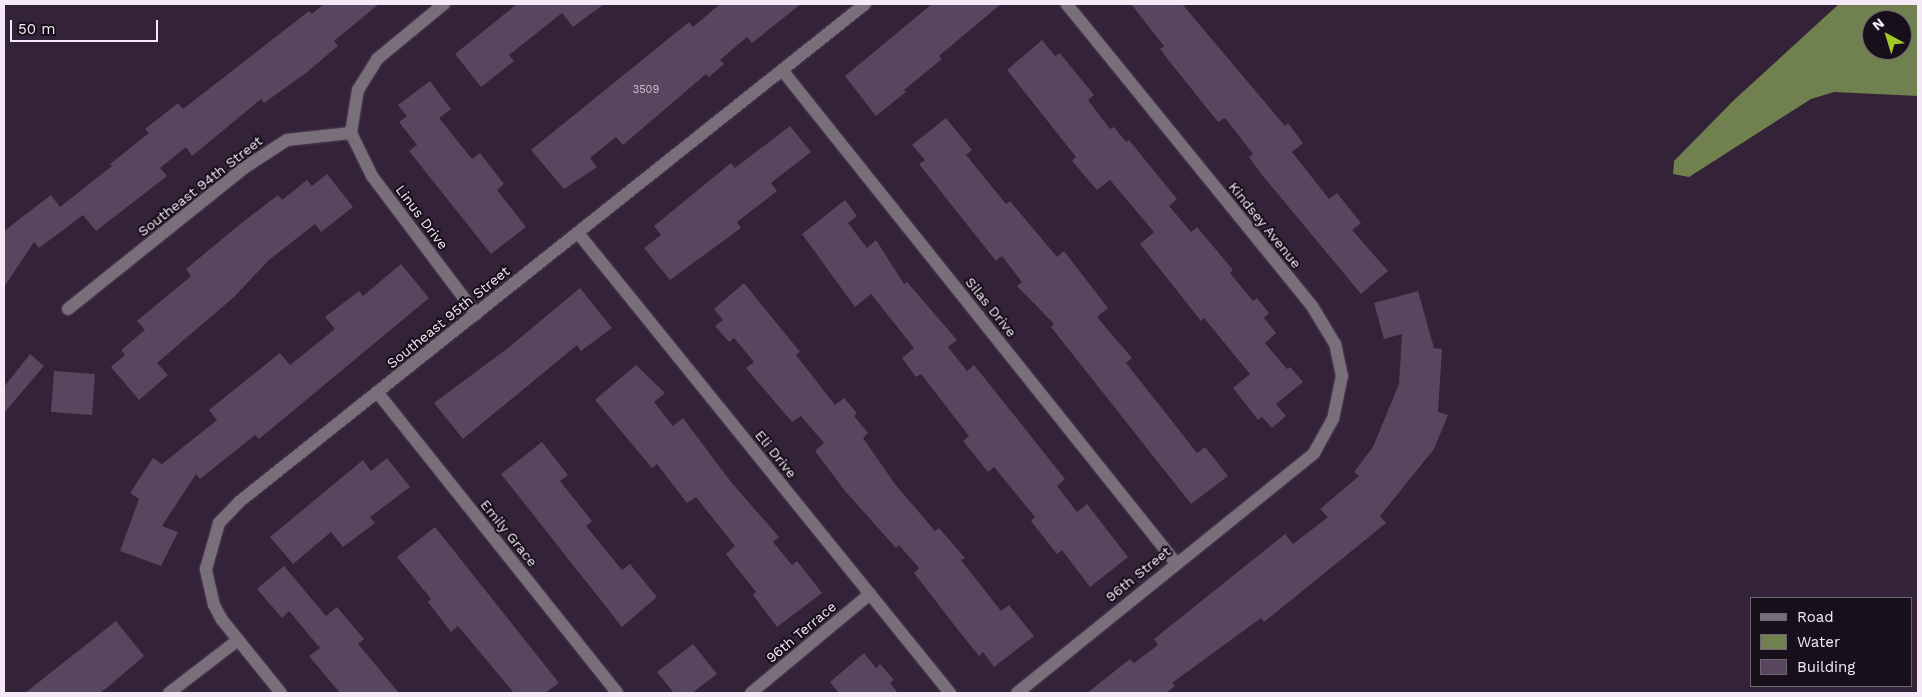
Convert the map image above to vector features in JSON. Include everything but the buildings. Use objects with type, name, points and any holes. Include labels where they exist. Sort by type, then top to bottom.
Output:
[{"type":"street","points":[[351,133],[358,90],[377,59],[444,4]]},
{"type":"street","name":"Southeast 95th Street","points":[[281,693],[222,620],[208,582],[206,569],[219,523],[240,502],[865,4]]},
{"type":"street","name":"Kindsey Avenue","points":[[1067,4],[1312,306],[1335,344],[1342,376],[1333,419],[1314,453],[1280,481]]},
{"type":"street","name":"Silas Drive","points":[[782,70],[1176,563]]},
{"type":"street","name":"Southeast 94th Street","points":[[68,309],[244,168],[286,140],[351,133]]},
{"type":"street","name":"Linus Drive","points":[[351,133],[372,176],[476,314]]},
{"type":"street","name":"Eli Drive","points":[[578,233],[950,693]]},
{"type":"street","name":"Emily Grace","points":[[377,392],[617,693]]},
{"type":"street","name":"96th Street","points":[[1017,693],[1280,481]]},
{"type":"street","name":"96th Terrace","points":[[750,693],[870,594]]},
{"type":"street","points":[[169,693],[238,640]]},
{"type":"water","points":[[1839,4],[1918,4],[1918,96],[1834,92],[1811,99],[1689,177],[1673,174],[1674,161],[1733,101]]}]
